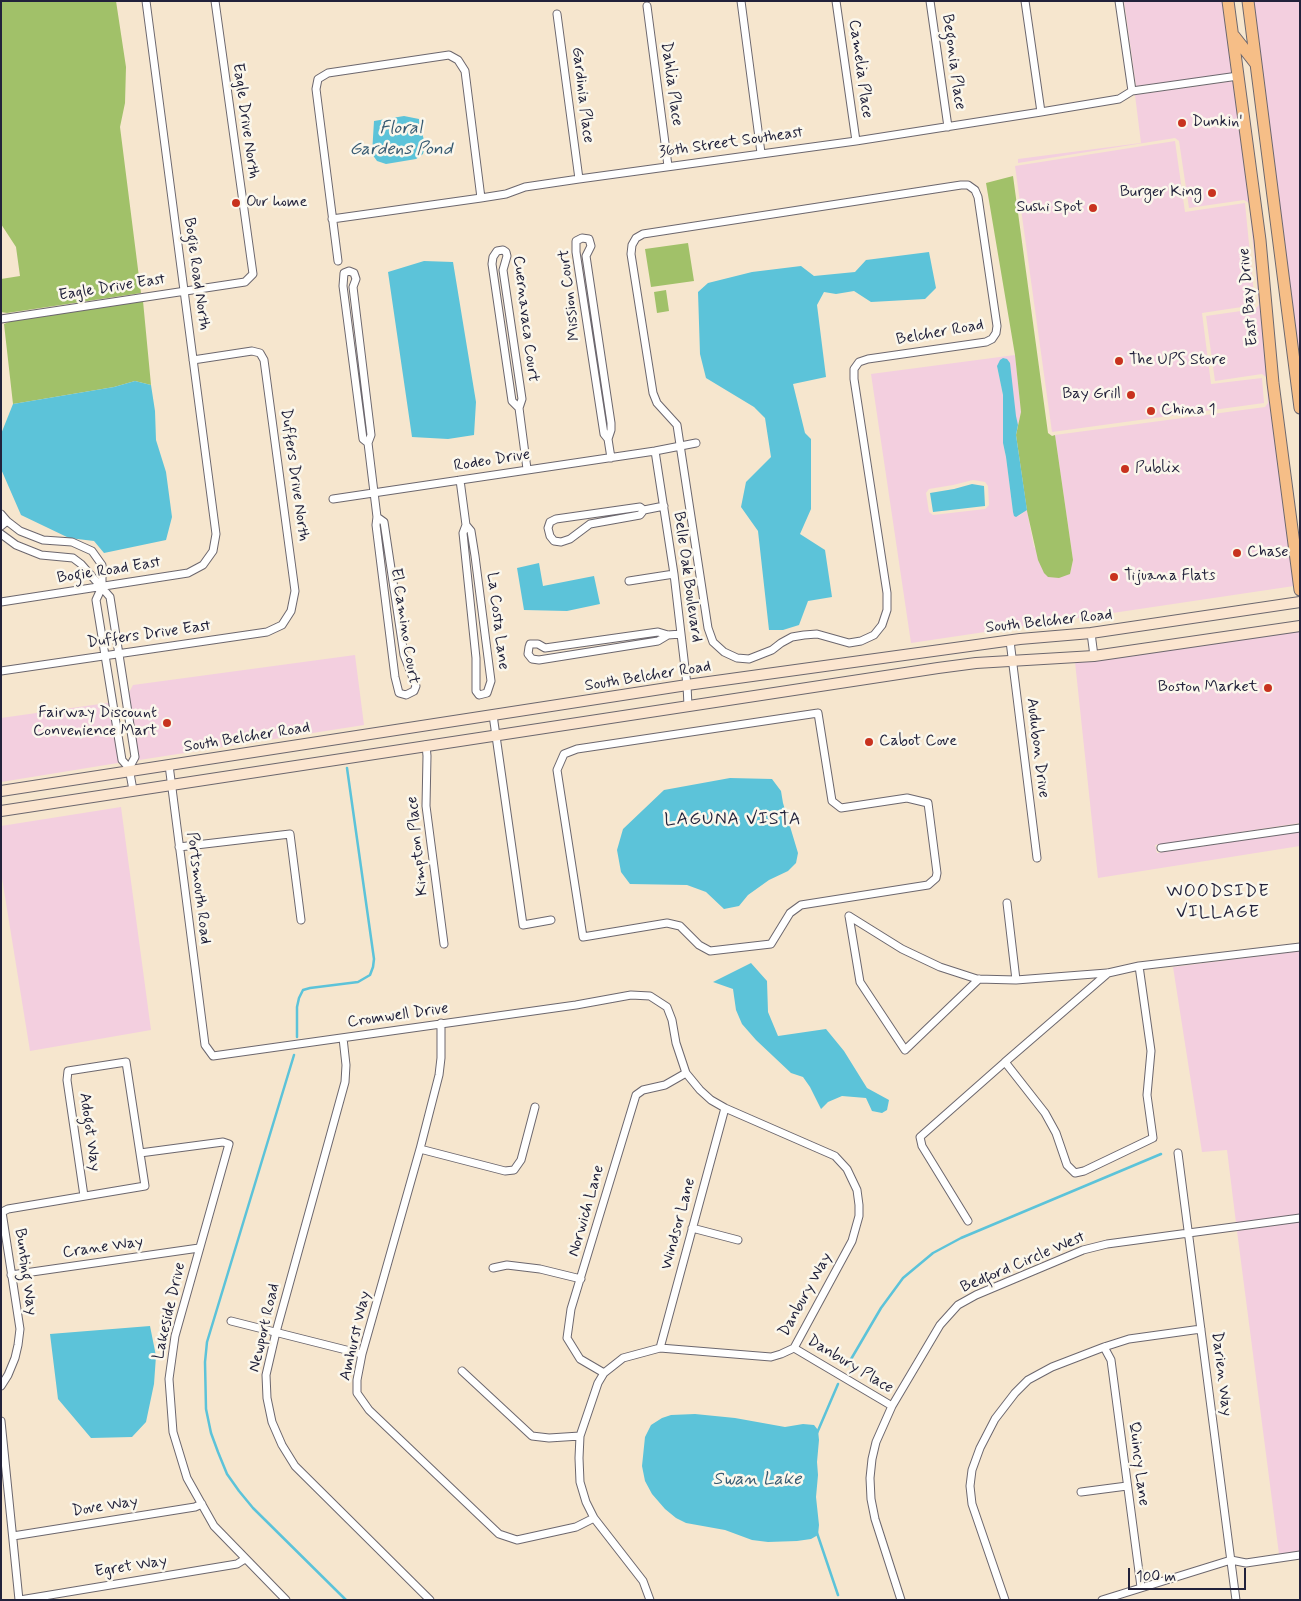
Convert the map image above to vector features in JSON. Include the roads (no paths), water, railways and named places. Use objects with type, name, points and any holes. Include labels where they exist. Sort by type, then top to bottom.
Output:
[{"type":"main road","name":"East Bay Drive","points":[[1228,1],[1260,240],[1273,383],[1300,590]]},
{"type":"main road","points":[[1248,1],[1300,408]]},
{"type":"main road","points":[[1233,35],[1256,64]]},
{"type":"main road","name":"South Belcher Road","points":[[1,791],[687,686],[1010,640],[1091,633],[1300,602]]},
{"type":"main road","name":"South Belcher Road","points":[[1,811],[938,668],[1012,660],[1094,656],[1300,626]]},
{"type":"street","name":"Bogie Road North","points":[[146,1],[216,534],[213,551]]},
{"type":"street","name":"Eagle Drive North","points":[[215,1],[252,274]]},
{"type":"street","points":[[741,1],[761,153]]},
{"type":"street","name":"Camelia Place","points":[[836,1],[856,141]]},
{"type":"street","name":"Begonia Place","points":[[930,1],[948,127]]},
{"type":"street","points":[[1025,1],[1041,112]]},
{"type":"street","points":[[1119,1],[1132,91]]},
{"type":"street","name":"Dahlia Place","points":[[647,6],[668,166]]},
{"type":"street","name":"Gardinia Place","points":[[557,14],[579,179]]},
{"type":"street","points":[[338,261],[316,89],[318,78],[328,73],[449,55],[458,60],[465,71],[481,198]]},
{"type":"street","name":"36th Street Southeast","points":[[332,219],[506,194],[525,187],[948,127],[1119,99],[1132,91],[1238,76]]},
{"type":"street","name":"Belcher Road","points":[[961,185],[968,185],[974,190],[978,197],[997,326],[996,333],[992,339],[986,342],[868,359],[859,362],[854,369],[887,593],[888,610],[882,625],[874,634],[861,641],[849,643],[817,634],[792,637],[772,650],[749,659],[737,658],[724,652],[713,642],[708,628],[680,447],[677,425],[657,403],[653,393],[631,254],[632,245],[636,238],[643,234],[961,185]]},
{"type":"street","name":"Mission Court","points":[[608,439],[604,434],[576,252],[576,241],[582,238],[589,239],[591,246],[586,256],[611,423],[608,439],[610,458]]},
{"type":"street","name":"Cuernavaca Court","points":[[519,408],[512,401],[492,264],[492,257],[497,251],[503,250],[507,256],[503,270],[522,399],[519,408],[527,469]]},
{"type":"street","name":"El Camino Court","points":[[368,443],[363,439],[343,286],[344,273],[349,271],[354,273],[356,279],[353,287],[372,436],[368,443],[377,517],[376,525],[395,677],[399,692],[406,695],[414,691],[416,686],[404,655],[384,522],[377,517]]},
{"type":"street","name":"Eagle Drive East","points":[[1,318],[245,282],[252,274]]},
{"type":"street","name":"Duffers Drive North","points":[[193,360],[252,351],[260,353],[264,360],[295,591],[292,610]]},
{"type":"street","points":[[655,451],[696,443]]},
{"type":"street","name":"Rodeo Drive","points":[[333,499],[655,451]]},
{"type":"street","name":"Belle Oak Boulevard","points":[[655,451],[674,574],[688,706]]},
{"type":"street","name":"La Costa Lane","points":[[460,480],[466,525],[463,533],[476,658],[476,691],[480,695],[486,693],[490,681],[490,671],[471,531],[466,525]]},
{"type":"street","points":[[644,510],[640,507],[556,519],[550,522],[548,528],[550,536],[554,541],[561,542],[570,539],[590,524],[640,515],[644,510],[664,506]]},
{"type":"street","points":[[1,514],[4,524],[43,540],[72,542],[92,552],[102,566],[102,587],[96,600],[122,760],[130,770]]},
{"type":"street","points":[[1,534],[16,545],[41,555],[73,558],[82,564],[110,597],[135,757],[130,770],[133,790]]},
{"type":"street","name":"Bogie Road East","points":[[1,602],[188,573],[203,565],[213,551]]},
{"type":"street","points":[[629,581],[674,574]]},
{"type":"street","name":"Duffers Drive East","points":[[1,671],[267,632],[282,625],[292,610]]},
{"type":"street","points":[[668,635],[658,641],[539,660],[532,659],[528,654],[530,644],[538,644],[545,648],[658,632],[668,635],[681,634]]},
{"type":"street","points":[[1091,633],[1094,656]]},
{"type":"street","name":"Audubon Drive","points":[[1010,640],[1037,858]]},
{"type":"street","points":[[818,713],[832,801],[841,808],[907,798],[928,803],[938,873],[936,878],[928,885],[801,905],[790,913],[770,944],[710,951],[699,945],[680,926],[667,923],[583,937],[556,770],[564,754],[577,749],[691,731],[818,713]]},
{"type":"street","points":[[493,715],[523,925],[551,920]]},
{"type":"street","points":[[116,727],[130,725]]},
{"type":"street","name":"Kimpton Place","points":[[426,745],[426,806],[444,944]]},
{"type":"street","name":"Portsmouth Road","points":[[169,765],[200,1014]]},
{"type":"street","points":[[1160,848],[1300,828]]},
{"type":"street","points":[[179,847],[290,834],[301,920]]},
{"type":"street","points":[[1007,902],[1016,980]]},
{"type":"street","points":[[978,979],[905,1050],[860,982],[849,916],[920,958],[940,967],[978,979],[1016,980],[1108,973],[1139,966],[1300,947]]},
{"type":"street","points":[[1005,1062],[1045,1113],[1056,1134],[1067,1165],[1075,1173],[1084,1171],[1153,1138],[1147,1095],[1151,1051],[1139,966]]},
{"type":"street","points":[[968,1221],[922,1146],[920,1137],[1108,973]]},
{"type":"street","name":"Cromwell Drive","points":[[200,1014],[205,1045],[213,1056],[576,1005],[631,995]]},
{"type":"street","name":"Danbury Way","points":[[604,1372],[623,1358],[660,1348],[771,1357],[794,1348],[852,1241],[859,1205],[857,1190],[847,1169],[835,1156],[725,1108],[711,1100],[700,1090],[686,1073],[676,1043],[672,1020],[666,1007],[650,996],[631,995]]},
{"type":"street","name":"Amhurst Way","points":[[441,1023],[439,1075],[362,1354],[357,1380],[357,1393],[369,1410],[499,1534],[517,1540],[576,1527],[594,1518]]},
{"type":"street","name":"Newport Road","points":[[343,1038],[346,1065],[345,1082],[276,1332],[266,1375],[267,1398],[272,1422],[282,1445],[295,1466],[430,1600]]},
{"type":"street","name":"Adogot Way","points":[[84,1196],[67,1080],[68,1071],[126,1062],[140,1153]]},
{"type":"street","name":"Norwich Lane","points":[[604,1372],[580,1359],[567,1338],[570,1309],[581,1280],[636,1095],[643,1090],[665,1085],[686,1073]]},
{"type":"street","points":[[420,1149],[504,1171],[514,1170],[521,1160],[536,1106]]},
{"type":"street","name":"Windsor Lane","points":[[660,1348],[725,1108]]},
{"type":"street","name":"Lakeside Drive","points":[[140,1153],[223,1142],[229,1144],[175,1336],[169,1379],[173,1432],[187,1478],[214,1526],[286,1600]]},
{"type":"street","points":[[84,1196],[145,1186],[140,1153]]},
{"type":"street","name":"Darien Way","points":[[1178,1153],[1236,1600]]},
{"type":"street","name":"Bunting Way","points":[[1,1386],[8,1375],[18,1345],[20,1329],[2,1212],[84,1196]]},
{"type":"street","name":"Bedford Circle West","points":[[901,1600],[875,1519],[871,1499],[870,1478],[872,1459],[876,1442],[892,1406],[940,1324],[958,1306],[976,1295],[1083,1250],[1108,1244],[1300,1218]]},
{"type":"street","points":[[692,1228],[738,1240]]},
{"type":"street","name":"Crane Way","points":[[12,1275],[199,1248]]},
{"type":"street","points":[[493,1268],[507,1265],[540,1269],[581,1280]]},
{"type":"street","points":[[231,1320],[362,1354]]},
{"type":"street","points":[[1005,1600],[972,1504],[970,1486],[972,1470],[980,1448],[995,1419],[1015,1393],[1028,1380],[1052,1367],[1129,1339],[1201,1329]]},
{"type":"street","name":"Quincy Lane","points":[[1104,1347],[1111,1360],[1141,1587]]},
{"type":"street","name":"Danbury Place","points":[[794,1348],[892,1406]]},
{"type":"street","points":[[462,1370],[532,1436],[549,1438],[580,1436]]},
{"type":"street","points":[[604,1372],[598,1383],[580,1436],[580,1482],[586,1502],[594,1518],[643,1581],[650,1600]]},
{"type":"street","points":[[1,1421],[20,1600]]},
{"type":"street","points":[[1081,1492],[1127,1486]]},
{"type":"street","name":"Dove Way","points":[[13,1536],[195,1507],[202,1504]]},
{"type":"street","points":[[1102,1600],[1231,1560],[1246,1563],[1300,1555]]},
{"type":"street","name":"Egret Way","points":[[20,1600],[237,1564],[245,1559]]},
{"type":"water","name":"Floral Gardens Pond","points":[[404,116],[419,119],[425,145],[423,154],[416,159],[386,164],[377,161],[372,154],[374,121]]},
{"type":"water","points":[[929,252],[936,288],[925,299],[871,302],[854,291],[836,294],[824,292],[817,305],[826,377],[793,384],[805,433],[811,439],[811,509],[800,534],[825,550],[832,597],[808,601],[799,625],[783,630],[769,630],[758,531],[741,507],[746,482],[771,457],[765,418],[754,407],[706,378],[700,354],[698,292],[708,283],[752,272],[801,266],[814,276],[855,272],[866,260]]},
{"type":"water","points":[[424,261],[453,262],[476,402],[474,435],[448,439],[412,437],[388,272]]},
{"type":"water","points":[[1003,358],[1007,359],[1010,363],[1018,425],[1016,435],[1027,510],[1016,517],[1013,512],[1003,443],[1003,395],[997,366]]},
{"type":"water","points":[[135,381],[151,385],[155,411],[156,440],[166,472],[172,517],[166,540],[104,553],[94,541],[69,538],[21,515],[1,469],[1,434],[13,404],[114,387]]},
{"type":"water","points":[[972,484],[984,486],[985,506],[933,512],[930,493]]},
{"type":"water","points":[[539,563],[543,586],[594,576],[600,604],[567,611],[524,610],[517,568]]},
{"type":"water","points":[[730,778],[772,779],[781,791],[798,853],[796,863],[788,871],[769,880],[748,895],[739,906],[724,909],[706,892],[687,885],[630,884],[621,872],[617,850],[623,829],[664,790]]},
{"type":"water","points":[[751,963],[767,981],[768,1012],[778,1036],[826,1029],[844,1051],[867,1088],[889,1100],[887,1110],[882,1113],[872,1111],[866,1098],[842,1096],[828,1102],[821,1109],[803,1077],[791,1073],[756,1040],[742,1024],[736,1010],[733,989],[713,982]]},
{"type":"water","points":[[150,1326],[156,1356],[154,1384],[146,1422],[132,1437],[91,1438],[58,1399],[50,1334]]},
{"type":"water","name":"Swan Lake","points":[[695,1414],[735,1418],[785,1427],[803,1424],[814,1425],[818,1430],[819,1440],[816,1497],[819,1525],[818,1535],[811,1539],[797,1541],[768,1542],[752,1540],[725,1530],[686,1523],[665,1509],[652,1494],[645,1481],[642,1466],[645,1437],[651,1425],[662,1418],[671,1415]]},
{"type":"waterway","points":[[297,1037],[297,1007],[303,990],[358,982],[370,975],[373,967],[374,959],[347,768]]},
{"type":"waterway","points":[[294,1055],[207,1342],[205,1362],[206,1409],[211,1433],[218,1452],[227,1474],[239,1491],[253,1508],[346,1600]]},
{"type":"waterway","points":[[847,1366],[881,1308],[903,1278],[933,1253],[961,1238],[1161,1154]]},
{"type":"waterway","points":[[817,1433],[838,1384]]},
{"type":"waterway","points":[[817,1533],[838,1595]]},
{"type":"place","name":"Dunkin'","points":[[1182,123]]},
{"type":"place","name":"Burger King","points":[[1212,193]]},
{"type":"place","name":"Our home","points":[[236,203]]},
{"type":"place","name":"Sushi Spot","points":[[1093,208]]},
{"type":"place","name":"The UPS Store","points":[[1119,361]]},
{"type":"place","name":"Bay Grill","points":[[1131,395]]},
{"type":"place","name":"China 1","points":[[1151,411]]},
{"type":"place","name":"Publix","points":[[1125,469]]},
{"type":"place","name":"Chase","points":[[1237,553]]},
{"type":"place","name":"Tijuana Flats","points":[[1114,577]]},
{"type":"place","name":"Boston Market","points":[[1268,688]]},
{"type":"place","name":"Fairway Discount Convenience Mart","points":[[167,723]]},
{"type":"place","name":"Cabot Cove","points":[[869,742]]},
{"type":"district","name":"LAGUNA VISTA","points":[[733,820]]},
{"type":"district","name":"WOODSIDE VILLAGE","points":[[1218,902]]}]
